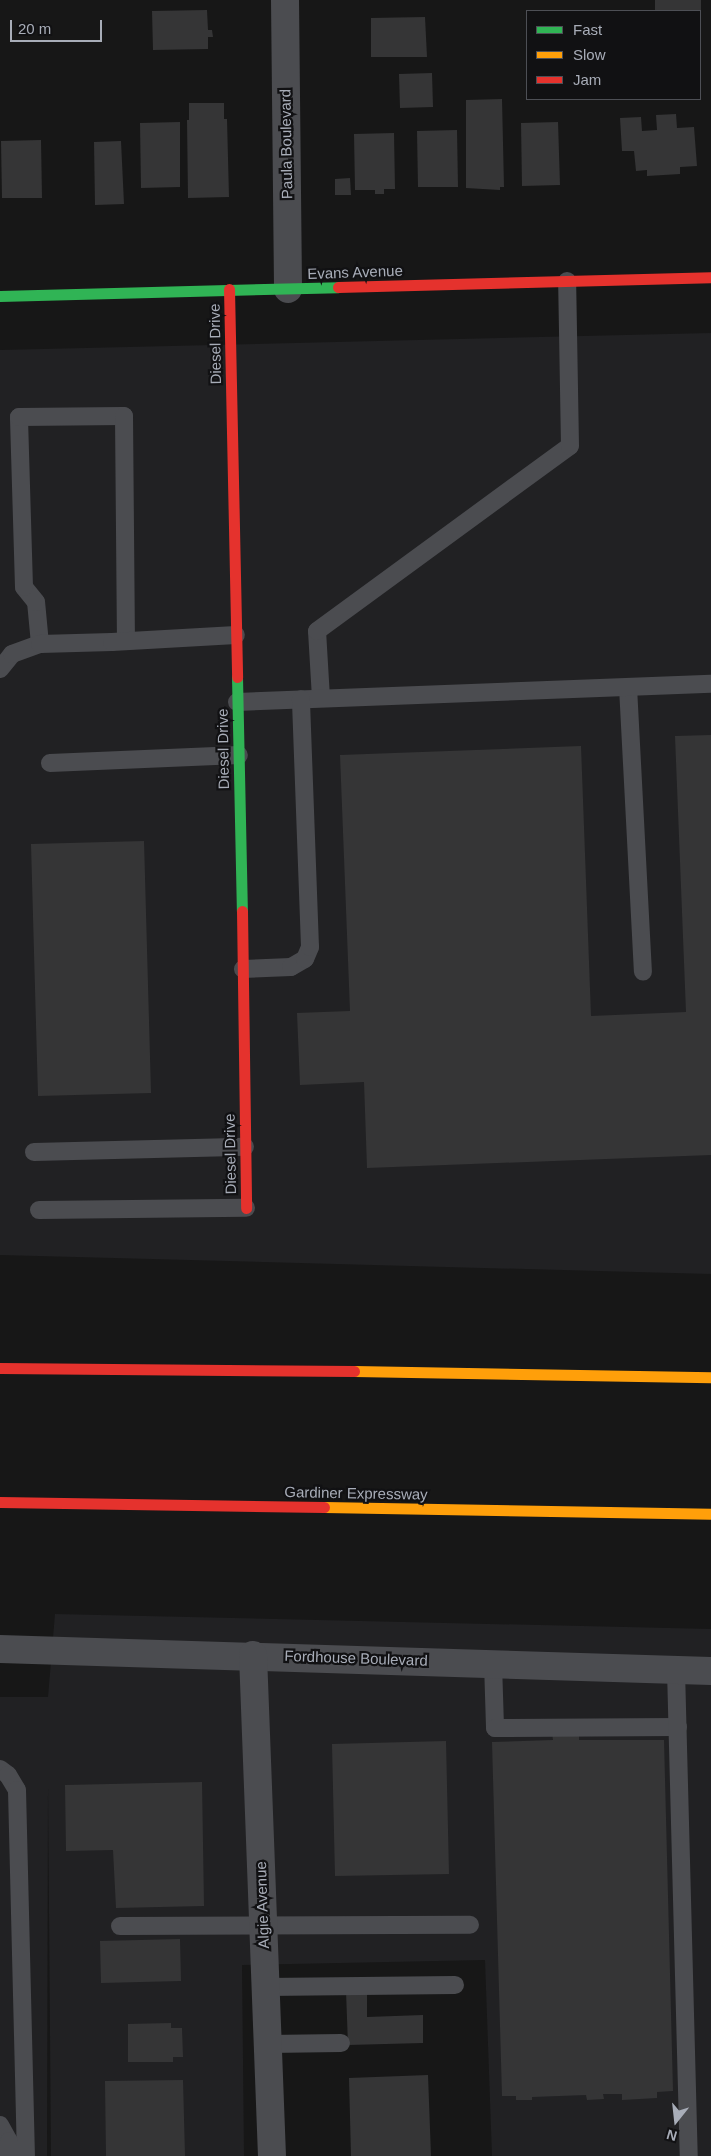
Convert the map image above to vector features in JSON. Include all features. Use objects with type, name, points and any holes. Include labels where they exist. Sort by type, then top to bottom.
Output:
[{"type":"main road","name":"Evans Avenue","points":[[0,296],[711,277]]},
{"type":"main road","name":"Diesel Drive","points":[[229,289],[246,1208]]},
{"type":"main road","points":[[0,1368],[461,1372],[711,1377]]},
{"type":"main road","name":"Gardiner Expressway","points":[[0,1502],[711,1514]]},
{"type":"street","name":"Paula Boulevard","points":[[285,0],[288,289]]},
{"type":"street","name":"Fordhouse Boulevard","points":[[0,1649],[253,1655],[711,1671]]},
{"type":"street","name":"Algie Avenue","points":[[253,1655],[272,2156]]},
{"type":"lane","points":[[321,698],[317,631],[570,446],[566,281]]},
{"type":"lane","points":[[40,644],[36,602],[24,587],[19,417],[124,416],[126,641]]},
{"type":"lane","points":[[0,669],[12,654],[40,644],[236,635]]},
{"type":"lane","points":[[238,702],[711,684]]},
{"type":"lane","points":[[628,687],[643,972]]},
{"type":"lane","points":[[243,969],[291,967],[305,958],[310,947],[301,699]]},
{"type":"lane","points":[[50,764],[238,755]]},
{"type":"lane","points":[[34,1152],[245,1147]]},
{"type":"lane","points":[[38,1210],[246,1208]]},
{"type":"lane","points":[[493,1663],[495,1728],[678,1727]]},
{"type":"lane","points":[[676,1670],[689,2156]]},
{"type":"lane","points":[[0,1769],[8,1775],[17,1790],[26,2156]]},
{"type":"lane","points":[[120,1926],[263,1924],[470,1925]]},
{"type":"lane","points":[[266,1987],[455,1985]]},
{"type":"lane","points":[[268,2044],[341,2044]]},
{"type":"lane","points":[[0,2126],[10,2141],[10,2156]]},
{"type":"shaded area","points":[[711,333],[711,1274],[0,1255],[0,350]]},
{"type":"shaded area","points":[[55,1614],[711,1629],[711,2156],[492,2156],[485,1960],[242,1965],[244,2156],[51,2156],[48,1786],[47,2156],[0,2156],[0,1697],[48,1697]]},
{"type":"building","points":[[655,0],[701,0],[701,10],[655,10]]},
{"type":"building","points":[[207,10],[208,30],[212,30],[213,37],[208,37],[208,49],[153,50],[152,11]]},
{"type":"building","points":[[425,17],[427,57],[371,57],[371,18]]},
{"type":"building","points":[[432,73],[433,107],[400,108],[399,74]]},
{"type":"building","points":[[502,99],[504,187],[500,187],[500,190],[466,188],[466,100]]},
{"type":"building","points":[[189,103],[224,103],[224,119],[227,119],[229,197],[188,198],[187,120],[189,120]]},
{"type":"building","points":[[676,114],[677,128],[694,127],[697,166],[680,167],[680,174],[647,176],[647,170],[636,171],[634,151],[622,151],[620,118],[641,117],[642,131],[657,130],[656,115]]},
{"type":"building","points":[[180,122],[180,187],[141,188],[140,123]]},
{"type":"building","points":[[558,122],[560,185],[522,186],[521,123]]},
{"type":"building","points":[[457,130],[458,187],[418,187],[417,131]]},
{"type":"building","points":[[394,133],[395,189],[384,189],[384,194],[375,194],[375,190],[355,190],[354,134]]},
{"type":"building","points":[[41,140],[42,198],[2,198],[1,141]]},
{"type":"building","points":[[121,141],[124,204],[95,205],[94,142]]},
{"type":"building","points":[[350,178],[351,195],[335,195],[335,179]]},
{"type":"building","points":[[711,735],[711,1155],[367,1168],[364,1082],[300,1085],[297,1013],[350,1011],[340,755],[581,746],[591,1016],[686,1012],[675,736]]},
{"type":"building","points":[[144,841],[151,1093],[38,1096],[31,844]]},
{"type":"building","points":[[579,1732],[579,1740],[664,1740],[673,2091],[657,2092],[657,2098],[622,2100],[622,2094],[603,2094],[604,2099],[587,2100],[586,2095],[532,2097],[532,2100],[516,2100],[516,2096],[502,2096],[492,1742],[553,1740],[552,1733]]},
{"type":"building","points":[[446,1741],[449,1874],[335,1876],[332,1744]]},
{"type":"building","points":[[202,1782],[204,1906],[116,1908],[113,1850],[66,1851],[65,1785]]},
{"type":"building","points":[[180,1939],[181,1981],[101,1983],[100,1941]]},
{"type":"building","points":[[346,1991],[367,1991],[367,2017],[423,2015],[423,2043],[348,2045]]},
{"type":"building","points":[[171,2023],[171,2028],[182,2028],[183,2057],[173,2057],[173,2062],[128,2062],[128,2024]]},
{"type":"building","points":[[428,2075],[431,2156],[351,2156],[349,2078]]},
{"type":"building","points":[[183,2080],[185,2156],[106,2156],[105,2081]]},
{"type":"traffic: fast","points":[[0,296],[338,287]]},
{"type":"traffic: fast","points":[[237,677],[242,911]]},
{"type":"traffic: slow","points":[[354,1371],[711,1377]]},
{"type":"traffic: slow","points":[[324,1507],[711,1514]]},
{"type":"traffic: jam","points":[[338,287],[711,277]]},
{"type":"traffic: jam","points":[[229,289],[237,677]]},
{"type":"traffic: jam","points":[[242,911],[246,1208]]},
{"type":"traffic: jam","points":[[0,1368],[354,1371]]},
{"type":"traffic: jam","points":[[0,1502],[324,1507]]}]
